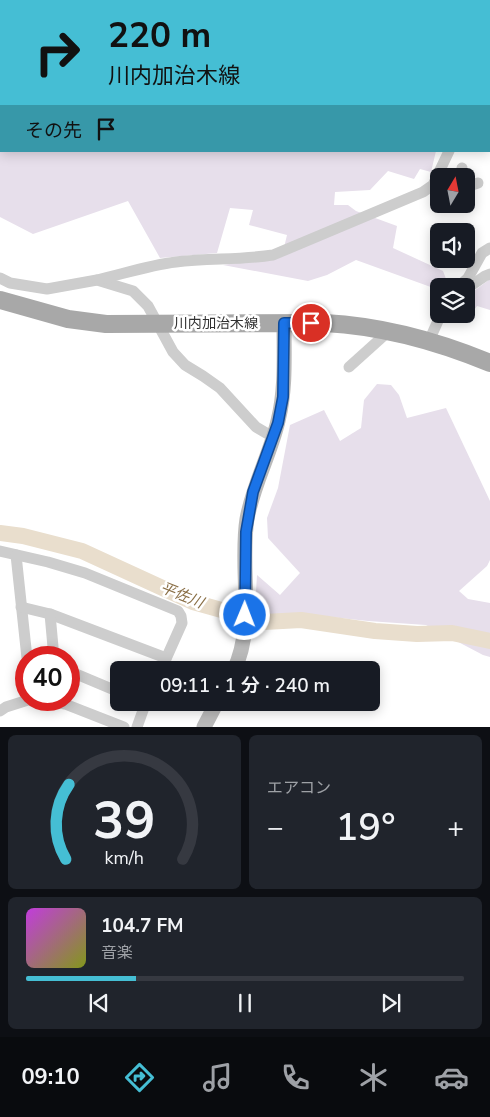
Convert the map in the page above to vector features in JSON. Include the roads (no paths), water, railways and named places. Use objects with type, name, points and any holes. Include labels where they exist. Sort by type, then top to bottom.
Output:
[{"type":"main road","name":"川内加治木線","points":[[0,300],[68,319],[106,324],[349,324],[429,341],[490,363]]},
{"type":"street","points":[[441,168],[449,152]]},
{"type":"street","points":[[0,278],[10,283],[47,289],[97,280],[174,262],[273,255],[430,190]]},
{"type":"street","points":[[468,278],[482,253],[490,248]]},
{"type":"street","points":[[475,283],[490,274]]},
{"type":"street","points":[[97,280],[132,291],[148,306],[173,352],[185,366],[220,388],[256,427],[273,438]]},
{"type":"street","points":[[237,661],[244,628],[246,602],[245,554],[248,518],[253,492],[278,423],[283,397],[284,323]]},
{"type":"street","points":[[429,341],[437,323]]},
{"type":"street","points":[[348,367],[389,331]]},
{"type":"street","points":[[0,551],[86,573],[178,611],[182,623],[165,661]]},
{"type":"street","points":[[16,554],[26,646]]},
{"type":"street","points":[[21,607],[50,614],[166,658]]},
{"type":"street","points":[[50,614],[53,646]]},
{"type":"street","points":[[80,676],[110,688]]},
{"type":"street","points":[[0,711],[15,704]]},
{"type":"street","points":[[80,710],[124,727]]},
{"type":"street","points":[[137,727],[142,711]]},
{"type":"street","points":[[204,727],[212,711]]},
{"type":"waterway","name":"平佐川","points":[[0,533],[23,536],[82,551],[193,602],[264,622],[301,620],[375,631],[417,634],[452,633],[490,641]]}]
